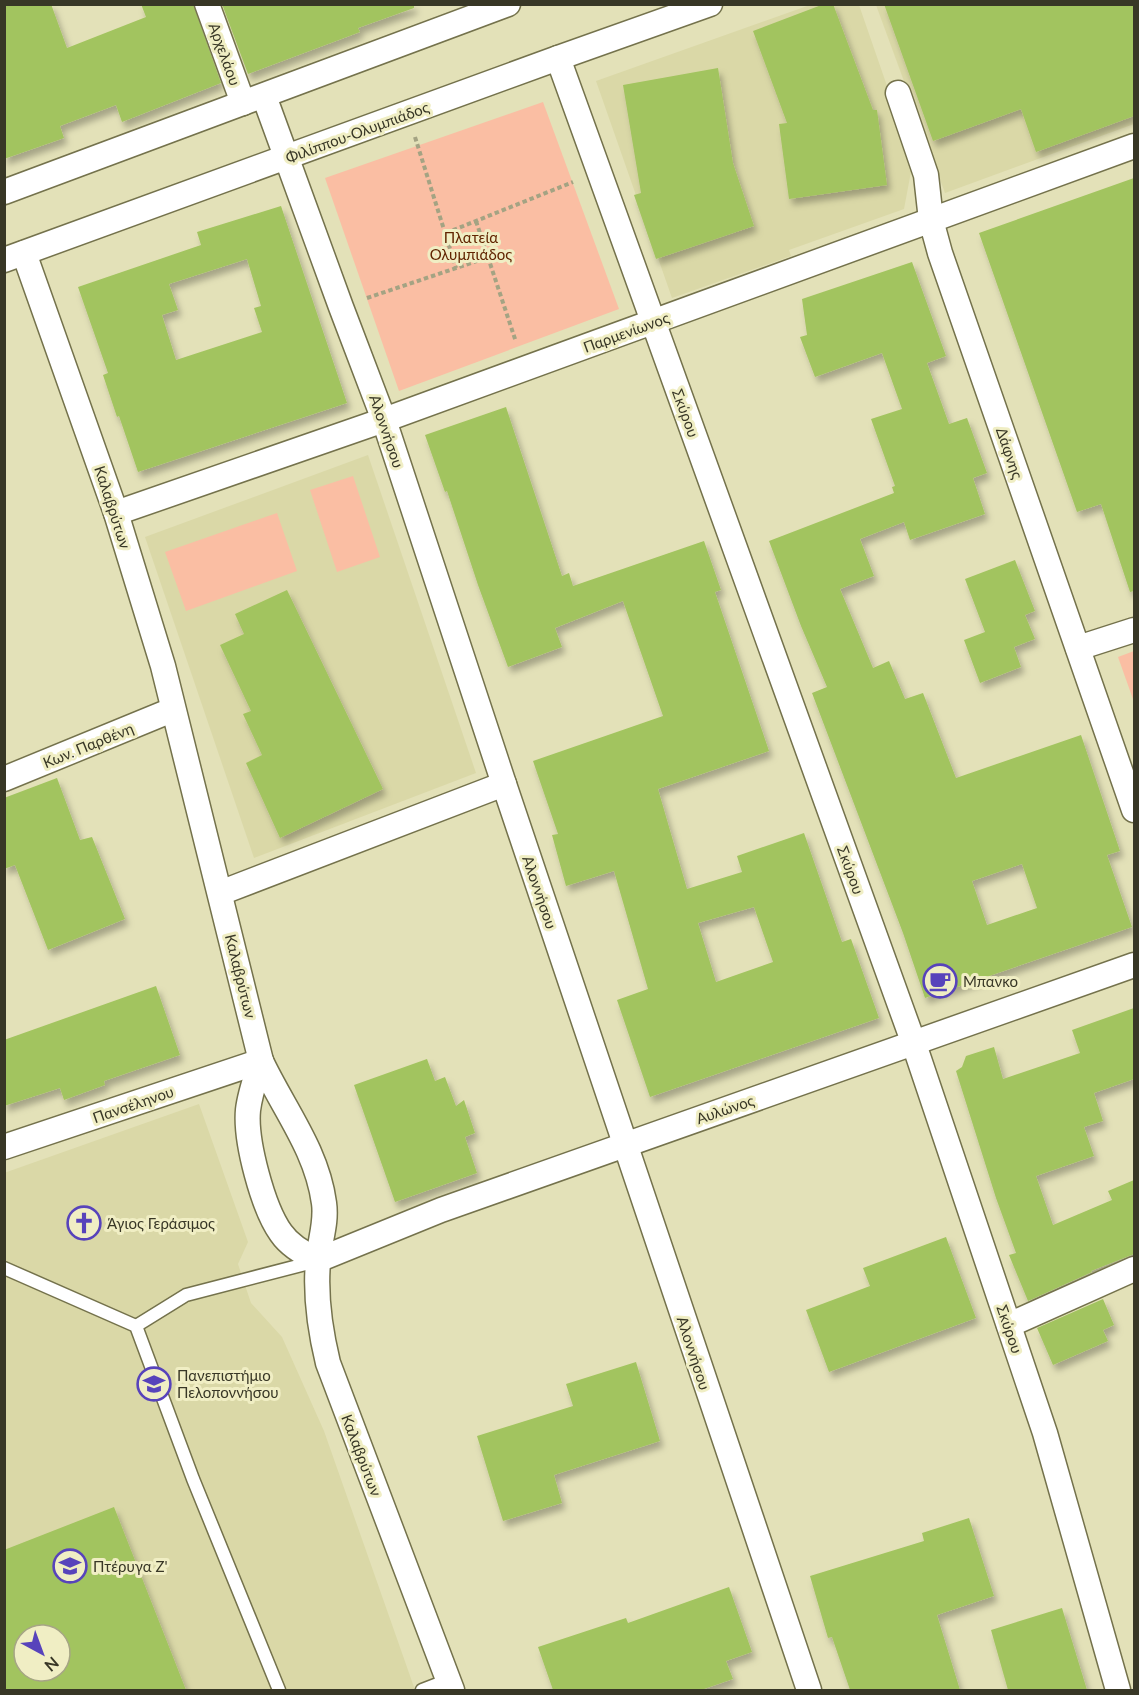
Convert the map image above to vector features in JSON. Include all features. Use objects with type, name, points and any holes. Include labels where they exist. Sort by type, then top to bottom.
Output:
[{"type":"street","name":"Αρχελάου","points":[[207,4],[254,100]]},
{"type":"street","points":[[6,186],[254,100],[484,9],[508,4]]},
{"type":"street","name":"Φιλίππου-Ολυμπιάδος","points":[[14,256],[710,4]]},
{"type":"street","name":"Σκύρου","points":[[558,58],[914,1044],[1046,1433],[1118,1690]]},
{"type":"street","name":"Δάφνης","points":[[898,93],[926,175],[931,220],[940,253],[1134,810]]},
{"type":"street","name":"Αλοννήσου","points":[[254,100],[286,158],[384,420],[748,1515],[809,1690]]},
{"type":"street","name":"Παρμενίωνος","points":[[116,513],[384,420],[1134,146]]},
{"type":"street","name":"Καλαβρύτων","points":[[14,256],[116,513],[163,666],[172,710],[261,1061],[299,1128],[322,1188],[325,1215],[318,1260],[319,1321],[328,1363],[450,1685]]},
{"type":"street","points":[[1078,648],[1134,630]]},
{"type":"street","name":"Κων. Παρθένη","points":[[4,779],[172,710]]},
{"type":"street","points":[[220,893],[504,784]]},
{"type":"street","name":"Αυλώνος","points":[[318,1260],[441,1210],[1134,966]]},
{"type":"street","points":[[261,1061],[248,1112],[251,1144],[257,1171],[269,1209],[280,1232],[294,1246],[318,1260]]},
{"type":"street","name":"Πανσέληνου","points":[[4,1147],[261,1061]]},
{"type":"street","points":[[1009,1325],[1134,1269]]},
{"type":"lane","points":[[136,1326],[186,1295],[318,1260]]},
{"type":"lane","points":[[4,1268],[136,1326],[193,1479],[279,1690]]},
{"type":"lane","points":[[422,1690],[450,1685]]},
{"type":"path","points":[[408,113],[456,268]]},
{"type":"path","points":[[446,233],[599,171]]},
{"type":"path","points":[[476,220],[524,369]]},
{"type":"path","points":[[341,307],[489,257]]},
{"type":"shaded area","points":[[810,5],[859,5],[913,161],[904,209],[789,250],[791,256],[672,298],[596,81]]},
{"type":"shaded area","points":[[876,5],[1134,5],[1134,124],[945,193]]},
{"type":"shaded area","points":[[368,455],[476,773],[254,858],[145,537]]},
{"type":"shaded area","name":"Πανεπιστήμιο Πελοποννήσου","points":[[199,1104],[248,1242],[238,1264],[251,1303],[282,1337],[324,1431],[415,1690],[5,1690],[4,1173]]},
{"type":"green space","name":"Πλατεία Ολυμπιάδος","points":[[543,102],[619,309],[399,391],[325,178]]},
{"type":"green space","points":[[353,476],[380,557],[337,572],[310,490]]},
{"type":"green space","points":[[277,513],[297,571],[186,611],[165,552]]},
{"type":"green space","points":[[1134,651],[1134,702],[1118,657]]},
{"type":"building","points":[[4,4],[51,4],[67,48],[146,17],[141,4],[193,4],[221,83],[122,122],[116,105],[60,126],[64,138],[4,159]]},
{"type":"building","points":[[222,4],[414,4],[414,8],[358,28],[360,32],[248,74]]},
{"type":"building","points":[[824,4],[833,4],[873,110],[877,110],[887,185],[789,199],[779,124],[787,123],[753,31]]},
{"type":"building","points":[[884,4],[1134,4],[1134,116],[1036,152],[1021,109],[933,141]]},
{"type":"building","points":[[718,68],[733,163],[754,226],[656,259],[634,195],[641,193],[623,85]]},
{"type":"building","points":[[1134,178],[1134,591],[1130,592],[1101,504],[1077,512],[979,233]]},
{"type":"building","points":[[281,206],[347,403],[138,472],[103,375],[108,373],[78,287],[201,245],[197,232]],"holes":[[[247,259],[261,306],[254,308],[262,332],[176,360],[162,315],[178,310],[169,284]]]},
{"type":"building","points":[[912,262],[946,356],[927,363],[949,424],[967,418],[987,473],[973,478],[985,514],[910,540],[904,522],[860,539],[874,576],[840,589],[873,668],[889,661],[905,699],[923,693],[956,778],[1081,735],[1120,851],[1107,855],[1132,927],[925,998],[903,933],[812,693],[827,687],[769,541],[894,493],[892,487],[895,486],[871,419],[902,409],[882,353],[815,377],[800,337],[807,335],[802,299]],"holes":[[[1022,864],[1037,908],[987,925],[972,881]]]},
{"type":"building","points":[[506,407],[562,576],[569,573],[573,586],[704,541],[721,590],[715,592],[769,751],[658,789],[687,889],[742,872],[737,856],[804,833],[842,942],[851,939],[879,1018],[650,1097],[617,1000],[648,989],[614,871],[566,886],[552,835],[558,834],[533,761],[663,716],[623,601],[555,628],[562,647],[508,667],[447,491],[445,492],[425,435]],"holes":[[[754,907],[773,962],[716,982],[698,923]]]},
{"type":"building","points":[[1015,560],[1035,611],[1025,615],[1035,639],[1014,647],[1021,667],[980,683],[964,640],[985,632],[965,579]]},
{"type":"building","points":[[287,590],[383,789],[280,838],[246,763],[262,755],[243,714],[251,711],[220,645],[244,634],[235,614]]},
{"type":"building","points":[[57,778],[80,840],[92,837],[125,919],[48,950],[15,865],[4,869],[4,798]]},
{"type":"building","points":[[156,986],[180,1055],[104,1081],[105,1085],[64,1100],[60,1088],[4,1106],[4,1040]]},
{"type":"building","points":[[1134,1008],[1134,1079],[1094,1093],[1103,1121],[1084,1127],[1094,1156],[1036,1176],[1053,1225],[1112,1200],[1108,1191],[1134,1180],[1134,1254],[1091,1271],[1028,1301],[1009,1255],[1016,1253],[956,1071],[962,1067],[966,1056],[994,1047],[1003,1079],[1080,1053],[1072,1030]]},
{"type":"building","points":[[427,1059],[435,1081],[445,1077],[456,1106],[464,1100],[475,1133],[465,1137],[477,1173],[395,1202],[354,1085]]},
{"type":"building","points":[[946,1237],[976,1318],[829,1372],[806,1310],[870,1286],[863,1268]]},
{"type":"building","points":[[1103,1299],[1114,1325],[1103,1330],[1108,1341],[1053,1365],[1037,1328]]},
{"type":"building","points":[[636,1362],[660,1441],[554,1475],[562,1503],[503,1521],[477,1436],[573,1406],[566,1384]]},
{"type":"building","points":[[114,1507],[186,1690],[4,1690],[4,1550]]},
{"type":"building","points":[[969,1518],[994,1596],[937,1615],[960,1690],[850,1690],[832,1637],[828,1638],[810,1576],[924,1541],[922,1533]]},
{"type":"building","points":[[729,1587],[752,1652],[726,1661],[733,1679],[701,1690],[553,1690],[538,1647],[626,1618],[628,1623]]},
{"type":"building","points":[[1062,1608],[1087,1690],[1008,1690],[991,1630]]},
{"type":"place","name":"Μπανκο","points":[[940,981]]},
{"type":"place","name":"Άγιος Γεράσιμος","points":[[84,1223]]},
{"type":"place","name":"Πανεπιστήμιο Πελοποννήσου","points":[[154,1384]]},
{"type":"place","name":"Πτέρυγα Ζ'","points":[[70,1566]]}]
